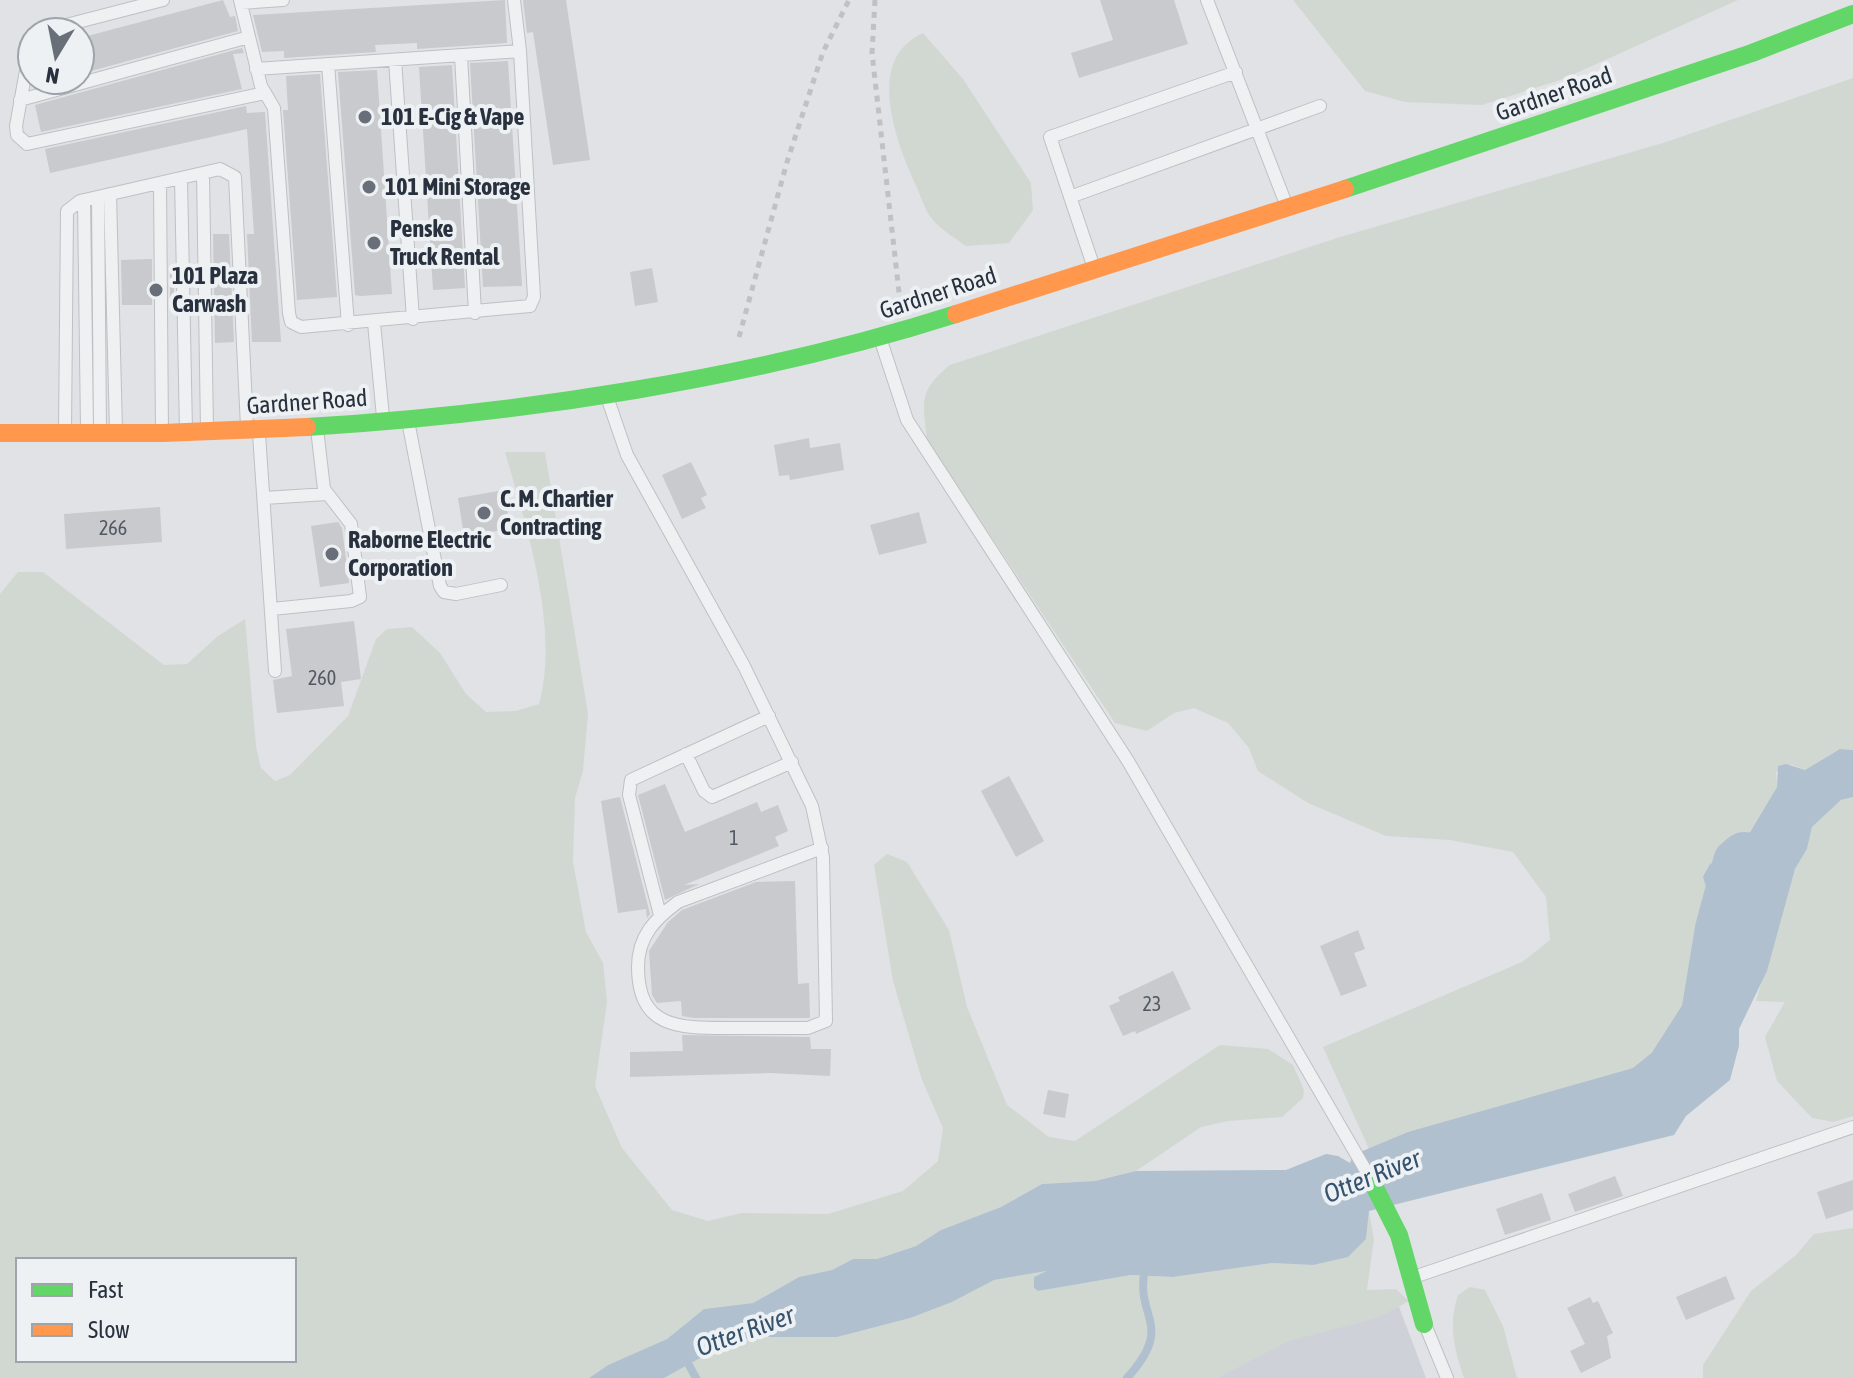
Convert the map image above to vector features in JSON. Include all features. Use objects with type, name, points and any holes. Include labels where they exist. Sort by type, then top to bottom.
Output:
[{"type":"main road","name":"Gardner Road","points":[[0,433],[162,434],[383,420],[605,391],[732,370],[880,338],[1752,53],[1853,14]]},
{"type":"main road","points":[[1370,1178],[1399,1235],[1414,1277],[1424,1324]]},
{"type":"lane","points":[[96,17],[163,0]]},
{"type":"lane","points":[[283,0],[240,2],[256,69],[274,108],[291,322],[301,327],[525,309],[534,297],[520,51],[514,0]]},
{"type":"lane","points":[[1207,0],[1287,207]]},
{"type":"lane","points":[[20,100],[249,37]]},
{"type":"lane","points":[[256,69],[520,51]]},
{"type":"lane","points":[[461,55],[475,313]]},
{"type":"lane","points":[[395,60],[413,319]]},
{"type":"lane","points":[[328,64],[348,325]]},
{"type":"lane","points":[[1094,268],[1050,137],[1236,72]]},
{"type":"lane","points":[[21,96],[17,135],[22,142],[34,145],[265,93]]},
{"type":"lane","points":[[1070,197],[1320,106]]},
{"type":"lane","points":[[65,434],[65,219],[72,205],[220,169],[235,177],[252,430],[264,498],[275,671]]},
{"type":"lane","points":[[203,173],[207,432]]},
{"type":"lane","points":[[181,178],[186,432]]},
{"type":"lane","points":[[160,183],[162,434]]},
{"type":"lane","points":[[101,434],[104,196]]},
{"type":"lane","points":[[84,200],[101,434]]},
{"type":"lane","points":[[374,323],[383,420]]},
{"type":"lane","points":[[880,338],[907,420],[1128,761],[1370,1178]]},
{"type":"lane","points":[[605,391],[627,455],[792,762],[812,806],[822,848],[826,1021],[819,1026],[688,1028],[664,1022],[642,1001],[638,987],[639,948],[647,930],[660,915],[678,902],[822,848]]},
{"type":"lane","points":[[408,417],[440,586],[444,592],[456,594],[501,585]]},
{"type":"lane","points":[[272,609],[351,601],[360,597],[351,524],[327,494],[316,426]]},
{"type":"lane","points":[[264,498],[327,494]]},
{"type":"lane","points":[[660,915],[629,786],[636,776],[769,716]]},
{"type":"lane","points":[[686,754],[704,791],[712,797],[792,762]]},
{"type":"lane","points":[[1414,1277],[1853,1127]]},
{"type":"lane","points":[[1424,1324],[1447,1378]]},
{"type":"path","points":[[732,370],[787,162],[823,52],[849,0]]},
{"type":"path","points":[[875,0],[872,53],[903,328]]},
{"type":"shaded area","points":[[1293,0],[1738,0],[1563,79],[1482,105],[1405,102],[1365,91]]},
{"type":"shaded area","points":[[923,33],[963,79],[1031,183],[1033,210],[1009,243],[966,246],[948,234],[925,208],[908,168],[894,125],[890,81],[894,62],[905,45]]},
{"type":"shaded area","points":[[1853,78],[1853,750],[1840,749],[1805,770],[1792,765],[1776,772],[1777,787],[1743,844],[1733,855],[1710,864],[1703,875],[1724,918],[1728,939],[1722,973],[1708,1010],[1699,1026],[1679,1048],[1680,1056],[1691,1058],[1683,1063],[1651,1063],[1439,1125],[1369,1149],[1323,1047],[1522,962],[1550,940],[1546,897],[1513,852],[1450,840],[1386,836],[1308,803],[1258,771],[1249,748],[1228,723],[1194,708],[1174,713],[1147,731],[1115,723],[927,440],[924,406],[928,390],[950,365],[1337,238],[1666,142]]},
{"type":"shaded area","points":[[505,452],[545,452],[588,714],[583,771],[575,798],[573,862],[586,932],[603,963],[607,1002],[595,1086],[622,1148],[672,1210],[708,1221],[742,1213],[828,1214],[903,1191],[938,1161],[943,1128],[922,1080],[893,981],[874,865],[887,854],[907,862],[949,930],[967,1007],[1007,1105],[1049,1137],[1075,1141],[1220,1045],[1268,1049],[1293,1065],[1304,1090],[1303,1098],[1282,1117],[1228,1121],[1201,1127],[1136,1171],[1095,1181],[1042,1184],[1001,1207],[941,1230],[916,1246],[877,1259],[853,1259],[832,1270],[799,1277],[753,1303],[704,1309],[667,1339],[608,1365],[589,1378],[0,1378],[0,594],[18,572],[43,572],[164,665],[187,664],[218,636],[245,619],[256,746],[261,768],[275,781],[290,775],[348,716],[376,639],[387,629],[412,627],[440,653],[466,694],[486,712],[516,711],[539,704],[546,643],[531,544]]},
{"type":"shaded area","points":[[1853,797],[1853,1116],[1834,1122],[1812,1118],[1777,1081],[1765,1037],[1785,1002],[1756,1001],[1795,869],[1807,849],[1812,827],[1841,800]]},
{"type":"shaded area","points":[[1369,1211],[1374,1239],[1367,1290],[1396,1289],[1409,1301],[1377,1318],[1289,1341],[1217,1378],[664,1378],[720,1346],[754,1337],[837,1337],[952,1302],[1093,1227],[1137,1218],[1157,1219],[1163,1234],[1111,1253],[1076,1257],[1034,1277],[1038,1291],[1131,1275],[1173,1277],[1272,1263],[1313,1265],[1366,1239]]},
{"type":"shaded area","points":[[1853,1228],[1853,1378],[1703,1378],[1703,1365],[1751,1291],[1796,1255],[1814,1234]]},
{"type":"shaded area","points":[[1470,1287],[1485,1290],[1503,1326],[1517,1378],[1464,1378],[1455,1346],[1453,1316],[1458,1295]]},
{"type":"shaded area","points":[[1395,1296],[1426,1378],[1216,1378],[1232,1354]]},
{"type":"water","points":[[1840,749],[1853,750],[1853,797],[1841,800],[1812,827],[1807,849],[1795,869],[1767,971],[1739,1029],[1739,1046],[1730,1080],[1686,1116],[1674,1135],[1369,1211],[1366,1239],[1348,1257],[1313,1265],[1272,1263],[1173,1277],[1131,1275],[1038,1291],[1034,1288],[1034,1277],[1076,1257],[1111,1253],[1162,1234],[1157,1219],[1137,1218],[1093,1228],[952,1302],[910,1318],[837,1337],[753,1337],[720,1347],[664,1378],[589,1378],[608,1365],[667,1339],[704,1309],[753,1303],[799,1277],[832,1270],[853,1259],[877,1259],[916,1246],[941,1230],[1001,1207],[1042,1184],[1095,1181],[1136,1171],[1286,1170],[1326,1154],[1350,1163],[1353,1155],[1408,1132],[1651,1063],[1684,1063],[1691,1055],[1676,1054],[1693,1036],[1712,1000],[1723,970],[1728,943],[1725,923],[1703,876],[1710,864],[1733,855],[1743,844],[1777,787],[1778,766],[1786,764],[1805,770]]},
{"type":"building","points":[[223,0],[230,17],[235,16],[238,31],[96,70],[96,34]]},
{"type":"building","points":[[505,0],[507,43],[417,49],[417,43],[375,45],[376,52],[284,58],[284,51],[262,52],[253,15]]},
{"type":"building","points":[[523,0],[566,0],[590,160],[553,165],[533,32],[527,33]]},
{"type":"building","points":[[1100,0],[1174,0],[1188,44],[1079,78],[1071,53],[1113,40]]},
{"type":"building","points":[[242,48],[244,53],[233,54],[242,89],[41,132],[35,105],[68,96],[96,96],[96,88]]},
{"type":"building","points":[[508,61],[522,286],[483,287],[470,63]]},
{"type":"building","points":[[452,65],[465,288],[433,290],[419,67]]},
{"type":"building","name":"101 Mini Storage","points":[[377,70],[392,294],[360,296],[355,295],[338,72]]},
{"type":"building","points":[[320,74],[337,297],[297,300],[283,110],[288,110],[286,76]]},
{"type":"building","points":[[246,106],[247,113],[265,112],[281,342],[252,342],[247,234],[254,234],[247,129],[50,173],[45,149]]},
{"type":"building","points":[[213,234],[229,234],[234,342],[215,343]]},
{"type":"building","points":[[152,259],[152,305],[122,305],[121,260]]},
{"type":"building","points":[[652,268],[658,302],[635,306],[630,272]]},
{"type":"building","points":[[174,273],[174,305],[170,305],[170,274]]},
{"type":"building","points":[[809,438],[810,448],[840,443],[844,470],[790,480],[789,475],[779,476],[774,445]]},
{"type":"building","points":[[691,462],[707,495],[701,498],[706,508],[682,519],[662,475]]},
{"type":"building","name":"C. M. Chartier Contracting","points":[[504,490],[510,529],[464,536],[458,498]]},
{"type":"building","points":[[160,507],[162,542],[66,549],[64,514]]},
{"type":"building","points":[[919,512],[927,543],[879,555],[870,525]]},
{"type":"building","name":"Raborne Electric Corporation","points":[[338,522],[342,528],[349,583],[320,587],[311,526]]},
{"type":"building","points":[[354,621],[361,679],[341,682],[344,706],[277,713],[273,680],[292,676],[286,629]]},
{"type":"building","points":[[1009,776],[1044,841],[1016,857],[981,791]]},
{"type":"building","points":[[665,784],[685,832],[757,802],[761,812],[778,805],[788,831],[775,837],[779,846],[684,885],[699,884],[665,900],[638,795]]},
{"type":"building","points":[[620,797],[650,914],[647,918],[646,909],[618,913],[601,801]]},
{"type":"building","points":[[795,881],[798,984],[809,983],[810,1018],[694,1018],[682,1016],[681,1001],[657,1003],[652,995],[649,951],[668,922],[682,910],[756,882]]},
{"type":"building","points":[[1358,930],[1365,949],[1354,953],[1367,986],[1341,996],[1320,946]]},
{"type":"building","points":[[1173,971],[1191,1009],[1136,1034],[1135,1031],[1123,1036],[1109,1006],[1120,1001],[1118,997]]},
{"type":"building","points":[[682,1035],[810,1037],[811,1049],[831,1049],[830,1076],[771,1073],[630,1077],[630,1052],[683,1051]]},
{"type":"building","points":[[1048,1090],[1069,1094],[1065,1118],[1043,1114]]},
{"type":"building","points":[[1615,1176],[1623,1196],[1575,1212],[1568,1194]]},
{"type":"building","points":[[1853,1180],[1853,1210],[1826,1219],[1817,1192]]},
{"type":"building","points":[[1542,1193],[1551,1220],[1505,1235],[1496,1209]]},
{"type":"building","points":[[1726,1276],[1735,1299],[1686,1320],[1676,1297]]},
{"type":"building","points":[[1590,1297],[1593,1303],[1598,1301],[1613,1333],[1607,1336],[1611,1358],[1581,1373],[1570,1351],[1585,1344],[1567,1308]]},
{"type":"waterway","name":"Otter River","points":[[1623,1107],[1670,1069],[1705,1014],[1719,929],[1737,862],[1744,856]]},
{"type":"waterway","name":"Otter River","points":[[991,1256],[1226,1216]]},
{"type":"waterway","points":[[1127,1378],[1141,1360],[1151,1333],[1144,1299],[1145,1269]]},
{"type":"waterway","points":[[685,1358],[696,1378]]},
{"type":"traffic: fast","points":[[1345,189],[1752,53],[1853,14]]},
{"type":"traffic: fast","points":[[307,427],[469,413],[635,390],[799,357],[956,314]]},
{"type":"traffic: fast","points":[[1370,1178],[1399,1235],[1424,1324]]},
{"type":"traffic: slow","points":[[956,314],[1345,189]]},
{"type":"traffic: slow","points":[[0,433],[163,433],[307,427]]},
{"type":"place","name":"101 E-Cig & Vape","points":[[365,117]]},
{"type":"place","name":"101 Mini Storage","points":[[369,187]]},
{"type":"place","name":"Penske Truck Rental","points":[[374,243]]},
{"type":"place","name":"101 Plaza Carwash","points":[[156,290]]},
{"type":"place","name":"C. M. Chartier Contracting","points":[[484,513]]},
{"type":"place","name":"Raborne Electric Corporation","points":[[332,554]]}]
